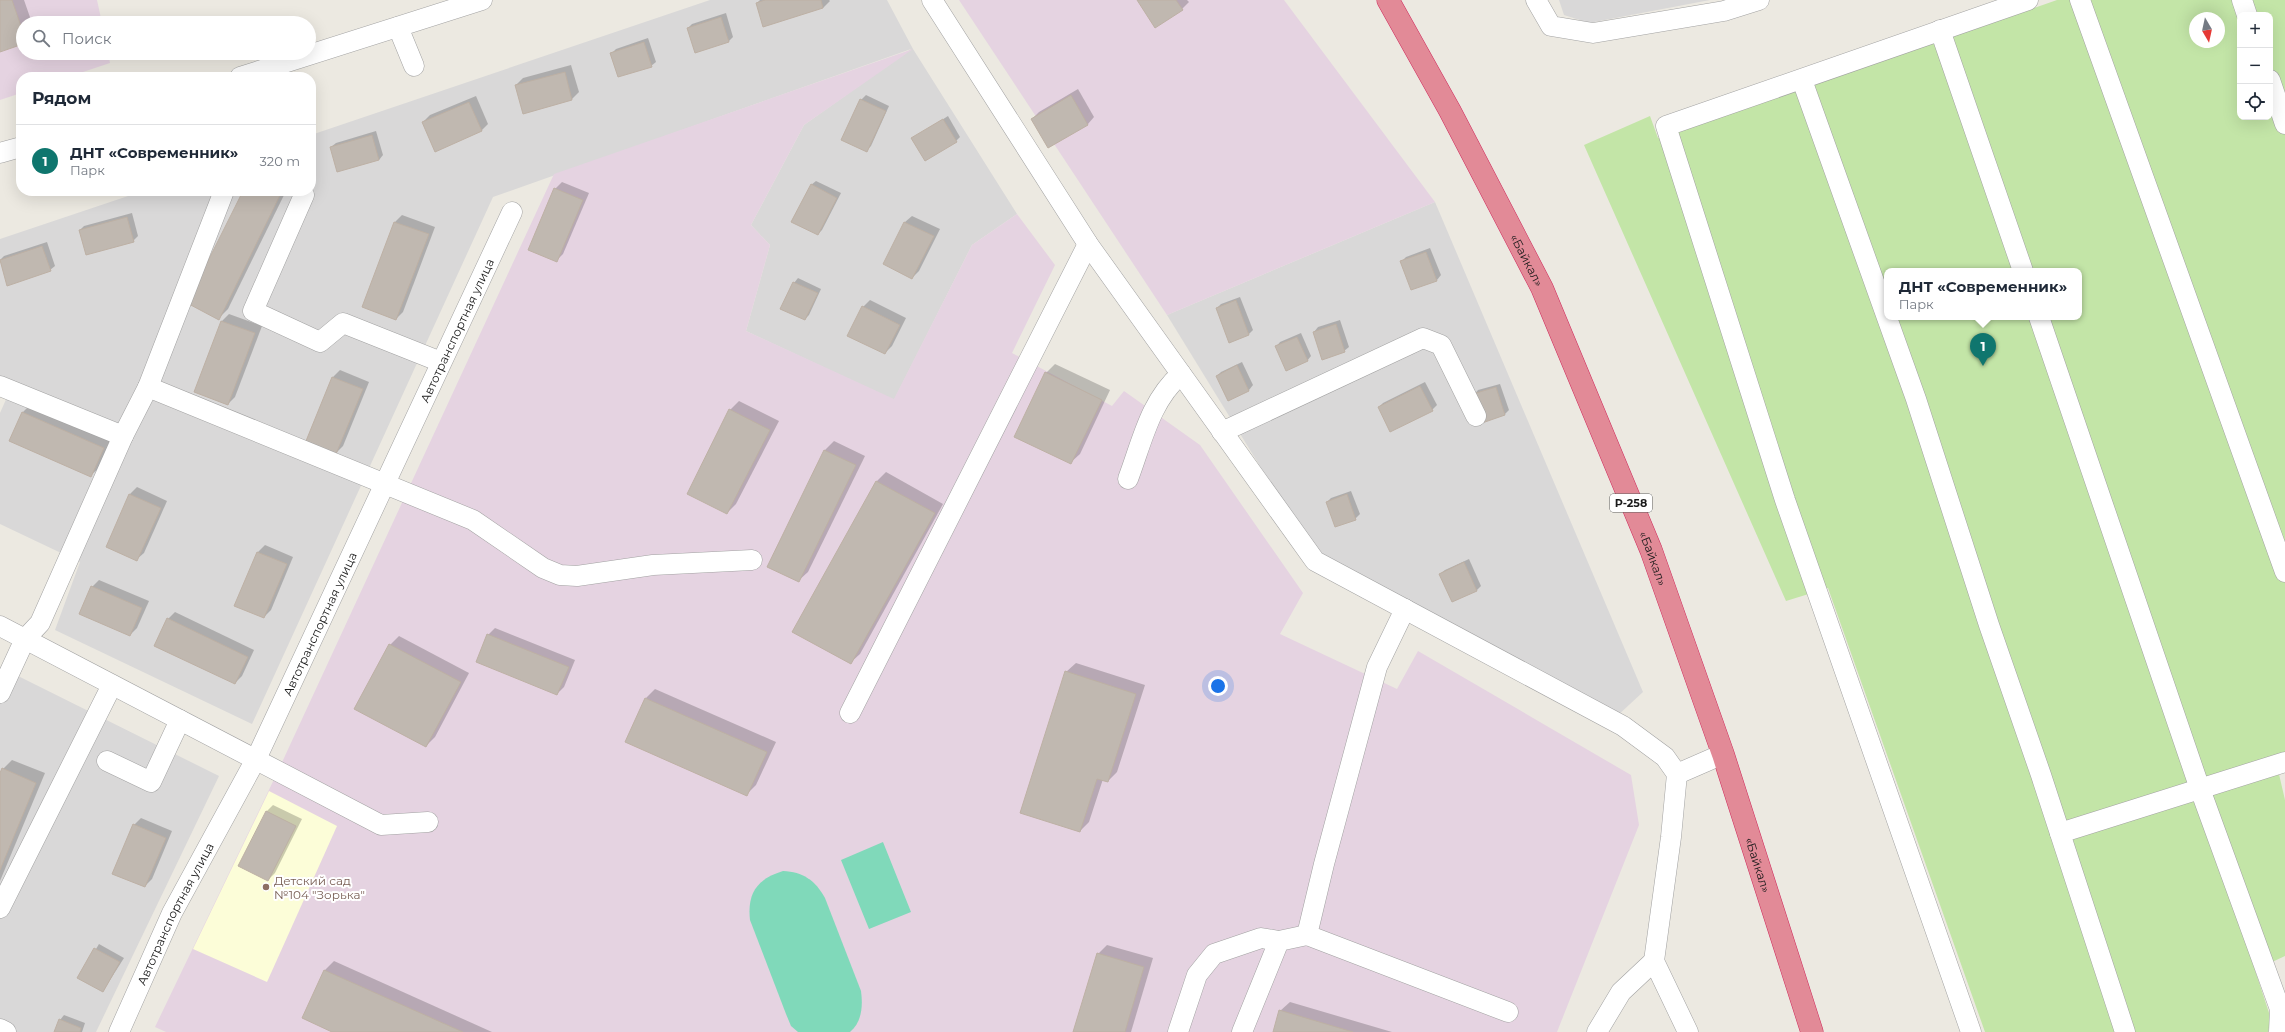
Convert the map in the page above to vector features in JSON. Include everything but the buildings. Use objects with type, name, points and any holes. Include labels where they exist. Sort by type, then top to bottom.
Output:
[{"type":"highway","name":"«Байкал»","points":[[1388,0],[1450,110],[1542,288],[1651,550],[1722,754],[1812,1032]]},
{"type":"street","points":[[316,53],[482,0]]},
{"type":"street","points":[[932,0],[1088,244],[1315,561],[1623,726],[1665,757],[1677,774],[1671,837],[1654,961],[1688,1032]]},
{"type":"street","points":[[1536,0],[1551,26],[1593,33],[1724,11],[1759,0]]},
{"type":"street","points":[[1971,1032],[1785,500],[1666,126],[1802,80],[2028,0]]},
{"type":"street","points":[[2080,0],[2285,572]]},
{"type":"street","points":[[2242,0],[2246,12]]},
{"type":"street","points":[[398,27],[414,66]]},
{"type":"street","points":[[1940,30],[2022,268]]},
{"type":"street","points":[[256,72],[294,60]]},
{"type":"street","points":[[1802,80],[1884,309]]},
{"type":"street","points":[[2271,84],[2285,124]]},
{"type":"street","points":[[0,153],[16,148]]},
{"type":"street","points":[[0,693],[25,639],[40,623],[123,436],[148,387],[222,196]]},
{"type":"street","points":[[304,196],[253,311],[320,342],[342,323],[441,362]]},
{"type":"street","name":"Автотранспортная улица","points":[[119,1032],[172,913],[256,759],[512,212]]},
{"type":"street","points":[[850,713],[1088,244]]},
{"type":"street","points":[[1888,320],[1916,399],[1989,625],[2060,833],[2125,1032]]},
{"type":"street","points":[[2040,320],[2200,789],[2280,1009],[2279,1032]]},
{"type":"street","points":[[1222,432],[1423,338],[1441,345],[1476,416]]},
{"type":"street","points":[[1128,479],[1157,402],[1168,386],[1181,374]]},
{"type":"street","points":[[0,386],[123,436]]},
{"type":"street","points":[[148,387],[473,520],[543,568],[560,575],[577,576],[653,565],[752,560]]},
{"type":"street","points":[[1307,935],[1324,864],[1377,667],[1405,609]]},
{"type":"street","points":[[0,626],[381,825],[428,822]]},
{"type":"street","points":[[0,908],[112,685]]},
{"type":"street","points":[[107,761],[151,782],[180,720]]},
{"type":"street","points":[[1677,774],[1722,754]]},
{"type":"street","points":[[2060,833],[2285,762]]},
{"type":"street","points":[[1178,1032],[1197,975],[1214,954],[1260,938],[1279,941],[1307,935],[1508,1012]]},
{"type":"street","points":[[1242,1032],[1279,941]]},
{"type":"street","points":[[1597,1032],[1621,992],[1654,961]]},
{"type":"street","points":[[0,1029],[6,1032]]},
{"type":"shaded area","points":[[0,0],[97,0],[100,16],[16,16],[16,60],[109,60],[110,63],[83,72],[16,72],[16,95],[0,100]]},
{"type":"shaded area","points":[[710,0],[887,0],[913,49],[1017,214],[972,245],[894,400],[746,331],[770,245],[751,225],[804,125],[911,49],[493,197],[252,724],[55,630],[80,562],[0,524],[0,413],[8,395],[0,376],[0,239],[128,196],[316,196],[316,133]]},
{"type":"shaded area","points":[[959,0],[1284,0],[1435,202],[1167,315]]},
{"type":"shaded area","points":[[1559,0],[1710,0],[1589,23],[1564,15]]},
{"type":"shaded area","points":[[913,49],[804,125],[751,225],[770,245],[746,331],[894,399],[972,245],[1017,214],[1055,265],[1012,353],[1112,406],[1124,391],[1200,445],[1303,593],[1280,634],[1397,689],[1418,651],[1631,775],[1639,825],[1557,1032],[166,1032],[155,1027],[278,771],[554,174]]},
{"type":"shaded area","points":[[1435,202],[1643,692],[1616,717],[1314,554],[1167,315]]},
{"type":"shaded area","points":[[0,667],[219,776],[96,1032],[0,1032]]},
{"type":"shaded area","name":"Детский сад №104 \"Зорька\"","points":[[269,791],[337,826],[267,982],[193,949]]},
{"type":"green space","points":[[2057,0],[2285,0],[2285,753],[2275,757],[2285,800],[2285,956],[2255,970],[2271,1019],[2268,1032],[1985,1032],[1828,588],[1786,601],[1584,145],[1650,116],[1658,138]]},
{"type":"green space","points":[[883,842],[911,912],[869,929],[841,860]]},
{"type":"green space","points":[[783,871],[797,873],[808,878],[817,886],[825,898],[861,991],[861,1013],[857,1023],[850,1032],[798,1032],[791,1026],[786,1014],[750,920],[749,910],[752,895],[760,883],[766,878]]},
{"type":"place","name":"ДНТ «Современник»","points":[[1983,366]]},
{"type":"place","name":"Детский сад №104 \"Зорька\"","points":[[266,887]]}]
